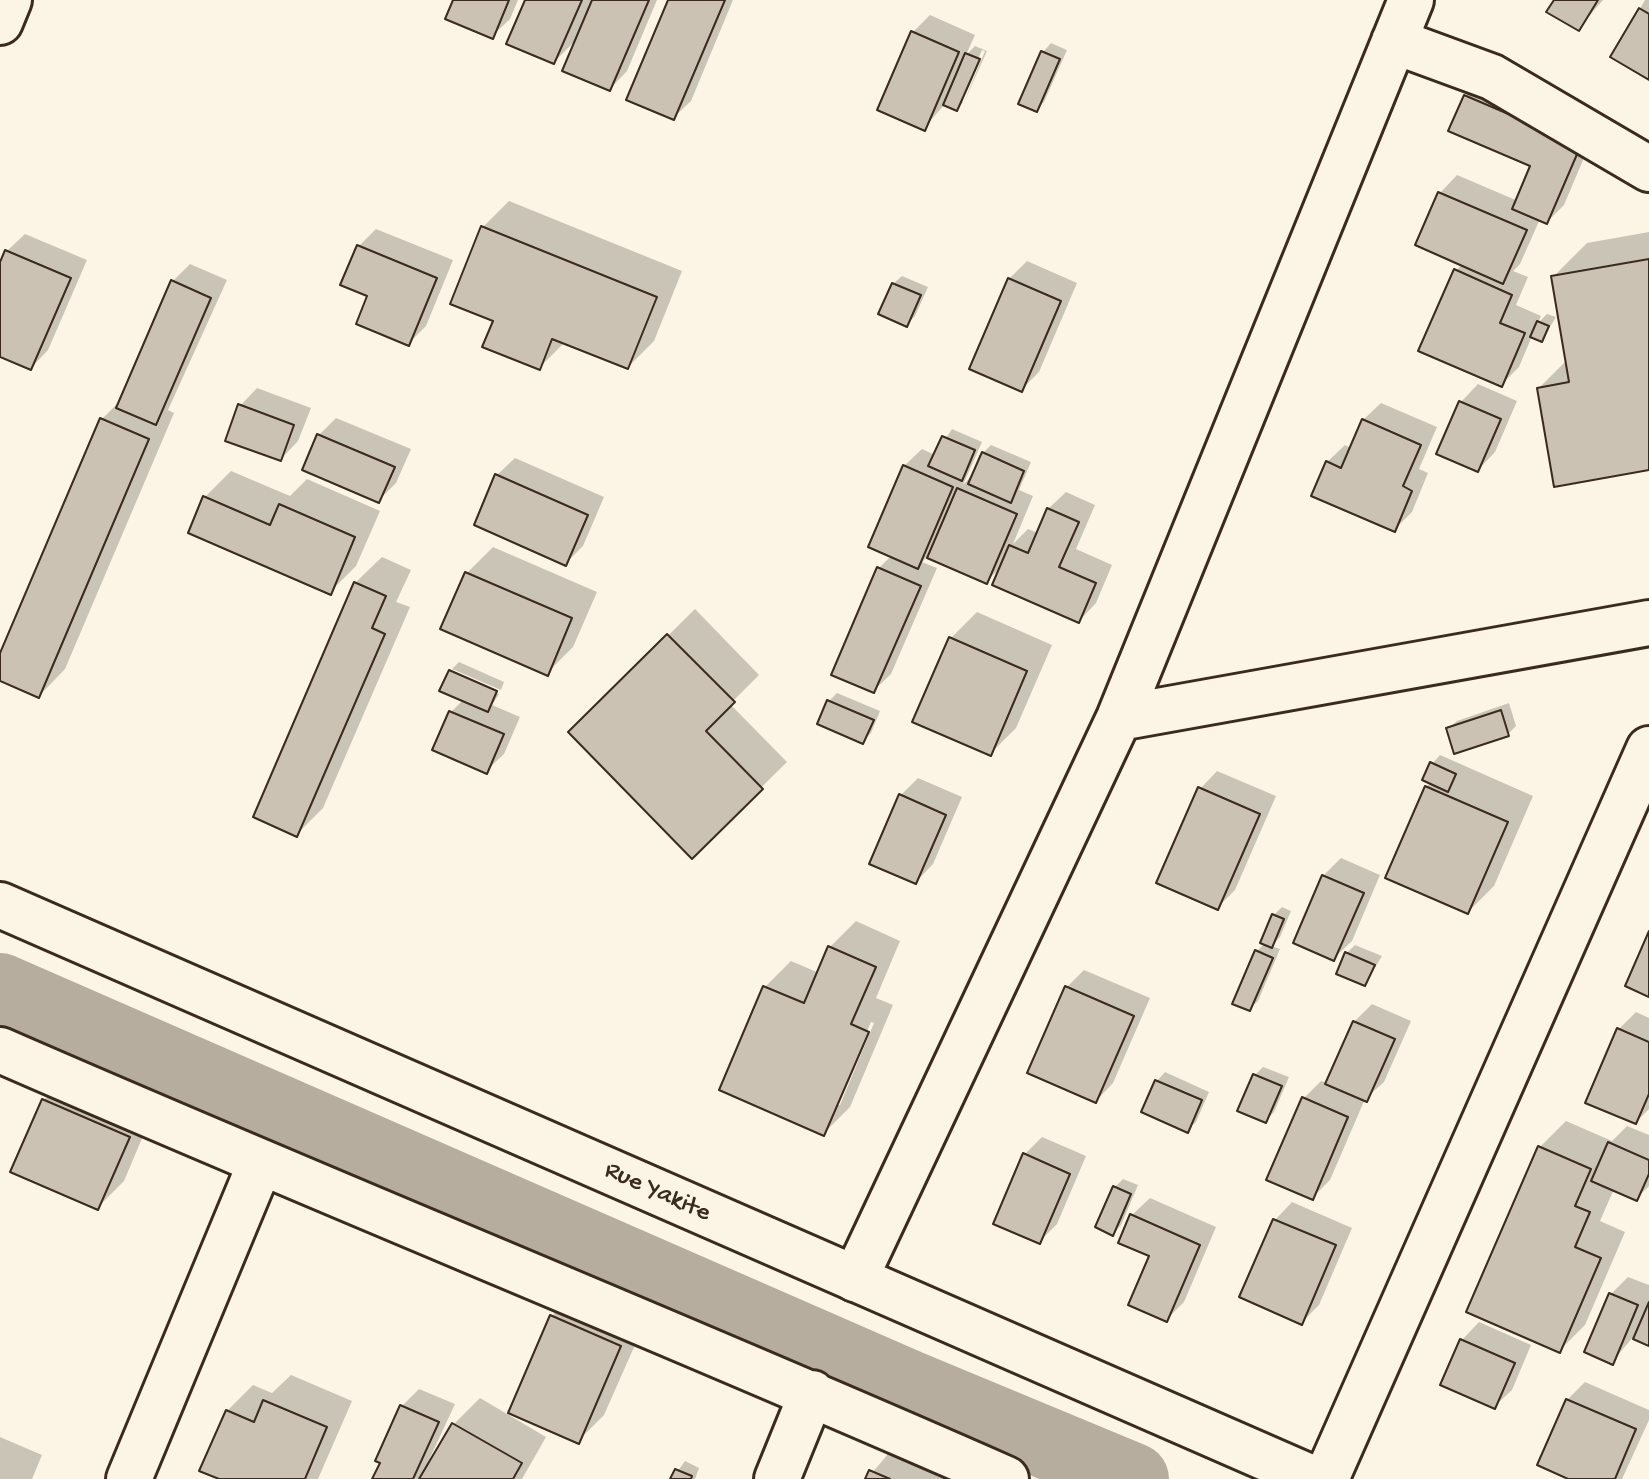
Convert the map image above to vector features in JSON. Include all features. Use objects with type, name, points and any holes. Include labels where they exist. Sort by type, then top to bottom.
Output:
[{"type":"street","points":[[0,22],[9,0]]},
{"type":"street","points":[[855,1279],[1119,718],[1411,0]]},
{"type":"street","points":[[1394,41],[1492,77],[1649,169]]},
{"type":"street","points":[[1119,718],[1649,623]]},
{"type":"street","points":[[1326,1479],[1649,749]]},
{"type":"street","name":"Rue Yakite","points":[[0,905],[1314,1479]]},
{"type":"street","points":[[0,1050],[260,1164],[812,1393],[1006,1479]]},
{"type":"street","points":[[129,1479],[260,1164]]},
{"type":"street","points":[[777,1479],[812,1393]]},
{"type":"building","points":[[453,0],[509,0],[493,39],[445,19]]},
{"type":"building","points":[[525,0],[582,0],[554,64],[506,44]]},
{"type":"building","points":[[592,0],[649,0],[610,91],[562,71]]},
{"type":"building","points":[[668,0],[725,0],[674,120],[626,100]]},
{"type":"building","points":[[1554,0],[1598,0],[1579,31],[1546,12]]},
{"type":"building","points":[[1639,8],[1649,14],[1649,80],[1610,57]]},
{"type":"building","points":[[911,31],[959,52],[925,131],[877,110]]},
{"type":"building","points":[[1041,51],[1060,59],[1037,112],[1018,104]]},
{"type":"building","points":[[965,53],[980,59],[957,111],[943,105]]},
{"type":"building","points":[[1464,95],[1581,145],[1547,224],[1512,209],[1530,166],[1448,131]]},
{"type":"building","points":[[1438,192],[1527,230],[1503,284],[1415,245]]},
{"type":"building","points":[[481,226],[657,297],[628,369],[552,339],[540,370],[482,347],[493,321],[450,304]]},
{"type":"building","points":[[357,245],[437,278],[409,346],[356,324],[367,296],[340,285]]},
{"type":"building","points":[[5,250],[71,278],[31,370],[0,357],[0,262]]},
{"type":"building","points":[[1649,259],[1649,470],[1554,487],[1537,388],[1569,382],[1551,276]]},
{"type":"building","points":[[1454,269],[1512,295],[1500,323],[1525,333],[1502,387],[1418,351]]},
{"type":"building","points":[[1008,278],[1061,301],[1022,392],[969,369]]},
{"type":"building","points":[[171,280],[211,298],[156,425],[116,408]]},
{"type":"building","points":[[892,283],[921,295],[907,327],[878,314]]},
{"type":"building","points":[[1537,321],[1549,326],[1542,342],[1530,337]]},
{"type":"building","points":[[1459,401],[1501,419],[1478,472],[1436,454]]},
{"type":"building","points":[[238,404],[294,425],[281,461],[225,441]]},
{"type":"building","points":[[100,418],[149,439],[39,698],[0,681],[0,653]]},
{"type":"building","points":[[1362,419],[1421,445],[1403,486],[1412,491],[1395,532],[1311,496],[1326,461],[1341,468]]},
{"type":"building","points":[[317,434],[395,467],[379,503],[302,470]]},
{"type":"building","points":[[942,436],[975,450],[962,481],[928,466]]},
{"type":"building","points":[[982,452],[1024,471],[1011,503],[968,484]]},
{"type":"building","points":[[903,465],[953,487],[918,569],[868,547]]},
{"type":"building","points":[[495,474],[588,515],[566,566],[474,525]]},
{"type":"building","points":[[957,488],[1017,514],[987,584],[927,558]]},
{"type":"building","points":[[203,496],[270,525],[279,504],[355,537],[331,595],[188,533]]},
{"type":"building","points":[[1047,508],[1079,522],[1059,567],[1096,583],[1079,623],[992,585],[1009,545],[1028,553]]},
{"type":"building","points":[[877,567],[921,586],[874,693],[831,675]]},
{"type":"building","points":[[465,572],[572,618],[548,676],[440,629]]},
{"type":"building","points":[[354,582],[386,596],[372,628],[385,634],[297,837],[253,817]]},
{"type":"building","points":[[667,634],[735,702],[706,731],[763,789],[692,859],[568,732]]},
{"type":"building","points":[[949,637],[1027,671],[991,756],[912,722]]},
{"type":"building","points":[[449,670],[497,691],[488,712],[439,691]]},
{"type":"building","points":[[827,700],[874,720],[863,744],[817,724]]},
{"type":"building","points":[[1501,710],[1509,736],[1454,754],[1446,728]]},
{"type":"building","points":[[449,711],[504,734],[487,774],[432,750]]},
{"type":"building","points":[[1430,762],[1456,774],[1448,792],[1422,780]]},
{"type":"building","points":[[1425,786],[1508,822],[1468,914],[1385,878]]},
{"type":"building","points":[[1198,787],[1260,814],[1218,910],[1156,883]]},
{"type":"building","points":[[899,794],[946,815],[916,884],[869,864]]},
{"type":"building","points":[[1322,875],[1364,893],[1334,961],[1293,943]]},
{"type":"building","points":[[1272,914],[1284,919],[1272,948],[1260,943]]},
{"type":"building","points":[[1649,931],[1649,997],[1625,986]]},
{"type":"building","points":[[828,946],[876,967],[851,1024],[869,1032],[824,1136],[719,1090],[763,986],[804,1003]]},
{"type":"building","points":[[1255,950],[1273,958],[1250,1011],[1232,1004]]},
{"type":"building","points":[[1345,952],[1375,965],[1365,986],[1336,974]]},
{"type":"building","points":[[1065,986],[1134,1016],[1096,1103],[1027,1073]]},
{"type":"building","points":[[1353,1021],[1395,1039],[1367,1102],[1325,1084]]},
{"type":"building","points":[[1617,1028],[1649,1042],[1649,1094],[1636,1124],[1585,1103]]},
{"type":"building","points":[[1253,1074],[1282,1086],[1266,1123],[1237,1111]]},
{"type":"building","points":[[1155,1080],[1202,1100],[1188,1133],[1141,1112]]},
{"type":"building","points":[[1302,1097],[1348,1117],[1313,1200],[1266,1180]]},
{"type":"building","points":[[42,1099],[130,1137],[98,1210],[10,1172]]},
{"type":"building","points":[[1608,1142],[1649,1160],[1649,1174],[1637,1201],[1591,1181]]},
{"type":"building","points":[[1538,1146],[1591,1169],[1575,1206],[1590,1212],[1575,1247],[1601,1258],[1560,1353],[1466,1312]]},
{"type":"building","points":[[1023,1153],[1070,1174],[1040,1244],[993,1224]]},
{"type":"building","points":[[1113,1186],[1131,1194],[1113,1236],[1095,1227]]},
{"type":"building","points":[[1130,1214],[1200,1245],[1167,1322],[1128,1305],[1149,1256],[1118,1243]]},
{"type":"building","points":[[1273,1219],[1336,1245],[1302,1325],[1239,1297]]},
{"type":"building","points":[[1609,1293],[1638,1305],[1613,1365],[1584,1352]]},
{"type":"building","points":[[1649,1302],[1649,1346],[1633,1339]]},
{"type":"building","points":[[550,1315],[621,1346],[579,1444],[508,1413]]},
{"type":"building","points":[[1460,1339],[1515,1363],[1495,1409],[1440,1385]]},
{"type":"building","points":[[1566,1399],[1636,1429],[1615,1479],[1568,1479],[1537,1465]]},
{"type":"building","points":[[263,1400],[327,1427],[305,1479],[219,1479],[199,1471],[226,1410],[254,1422]]},
{"type":"building","points":[[400,1405],[439,1422],[413,1479],[372,1479],[380,1463],[375,1461]]},
{"type":"building","points":[[452,1423],[522,1463],[513,1479],[419,1479]]},
{"type":"building","points":[[675,1469],[692,1476],[691,1479],[670,1479]]},
{"type":"building","points":[[869,1470],[890,1479],[865,1479]]},
{"type":"waterway","points":[[0,989],[909,1386],[1133,1479]]}]
